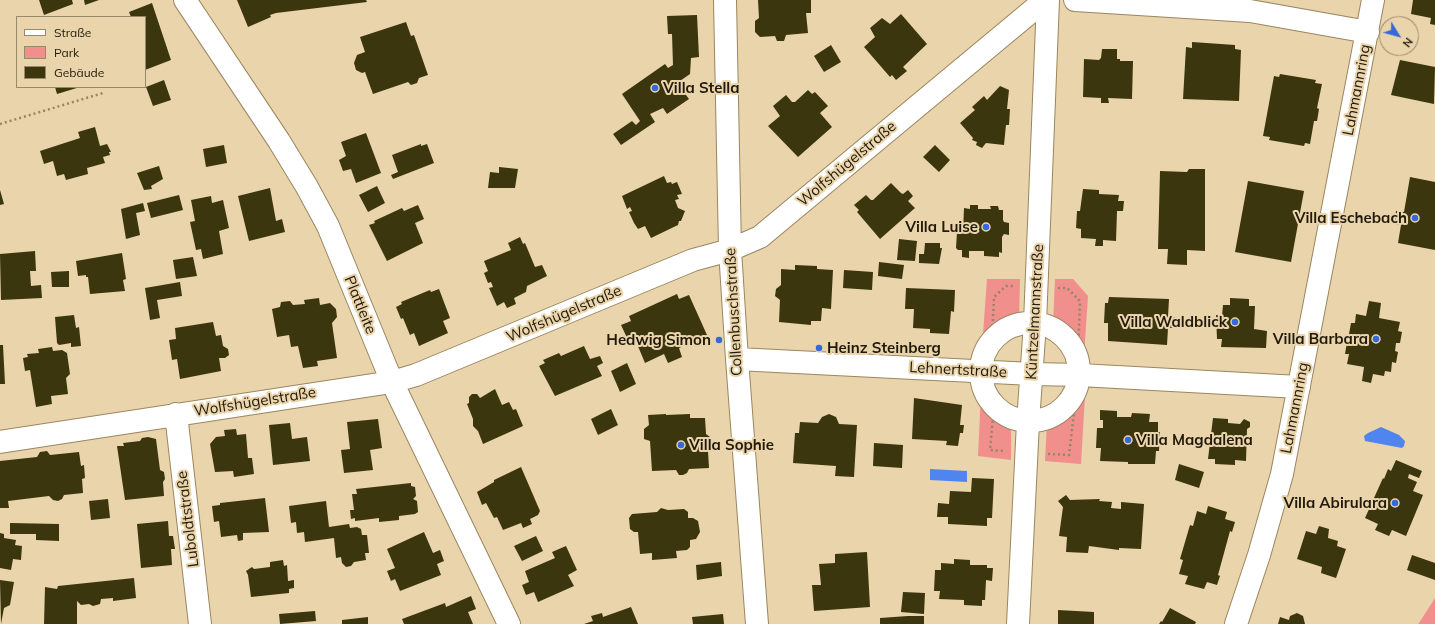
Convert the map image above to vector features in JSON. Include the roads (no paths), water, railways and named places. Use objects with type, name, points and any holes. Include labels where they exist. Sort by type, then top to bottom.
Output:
[{"type":"street","name":"Plattleite","points":[[185,0],[283,148],[328,226],[392,382],[509,624]]},
{"type":"street","name":"Collenbuschstraße","points":[[725,0],[730,250],[757,624]]},
{"type":"street","name":"Wolfshügelstraße","points":[[0,442],[392,382],[416,375],[693,260],[730,250],[760,237],[1046,0]]},
{"type":"street","name":"Küntzelmannstraße","points":[[1018,624],[1026,452],[1035,323],[1046,0]]},
{"type":"street","points":[[1075,0],[1252,6],[1368,32]]},
{"type":"street","name":"Lahmannring","points":[[1236,624],[1259,555],[1282,474],[1373,0]]},
{"type":"street","points":[[1035,323],[1049,326],[1062,334],[1072,346],[1078,374],[1072,399],[1063,409],[1052,416],[1028,422],[1009,417],[994,406],[984,390],[981,372],[984,356],[992,341],[1004,330],[1014,326],[1035,323]]},
{"type":"street","name":"Lehnertstraße","points":[[737,359],[981,372],[1078,374],[1299,388]]},
{"type":"street","name":"Luboldtstraße","points":[[176,414],[200,624]]},
{"type":"water","points":[[1381,427],[1399,435],[1405,441],[1404,446],[1402,448],[1365,441],[1364,436]]},
{"type":"water","points":[[930,469],[967,471],[967,482],[930,480]]},
{"type":"place","name":"Villa Stella","points":[[655,88]]},
{"type":"place","name":"Villa Eschebach","points":[[1415,218]]},
{"type":"place","name":"Villa Luise","points":[[986,227]]},
{"type":"place","name":"Villa Waldblick","points":[[1235,322]]},
{"type":"place","name":"Villa Barbara","points":[[1376,339]]},
{"type":"place","name":"Hedwig Simon","points":[[719,340]]},
{"type":"place","name":"Heinz Steinberg","points":[[819,348]]},
{"type":"place","name":"Villa Magdalena","points":[[1128,440]]},
{"type":"place","name":"Villa Sophie","points":[[681,445]]},
{"type":"place","name":"Villa Abirulara","points":[[1395,503]]}]
